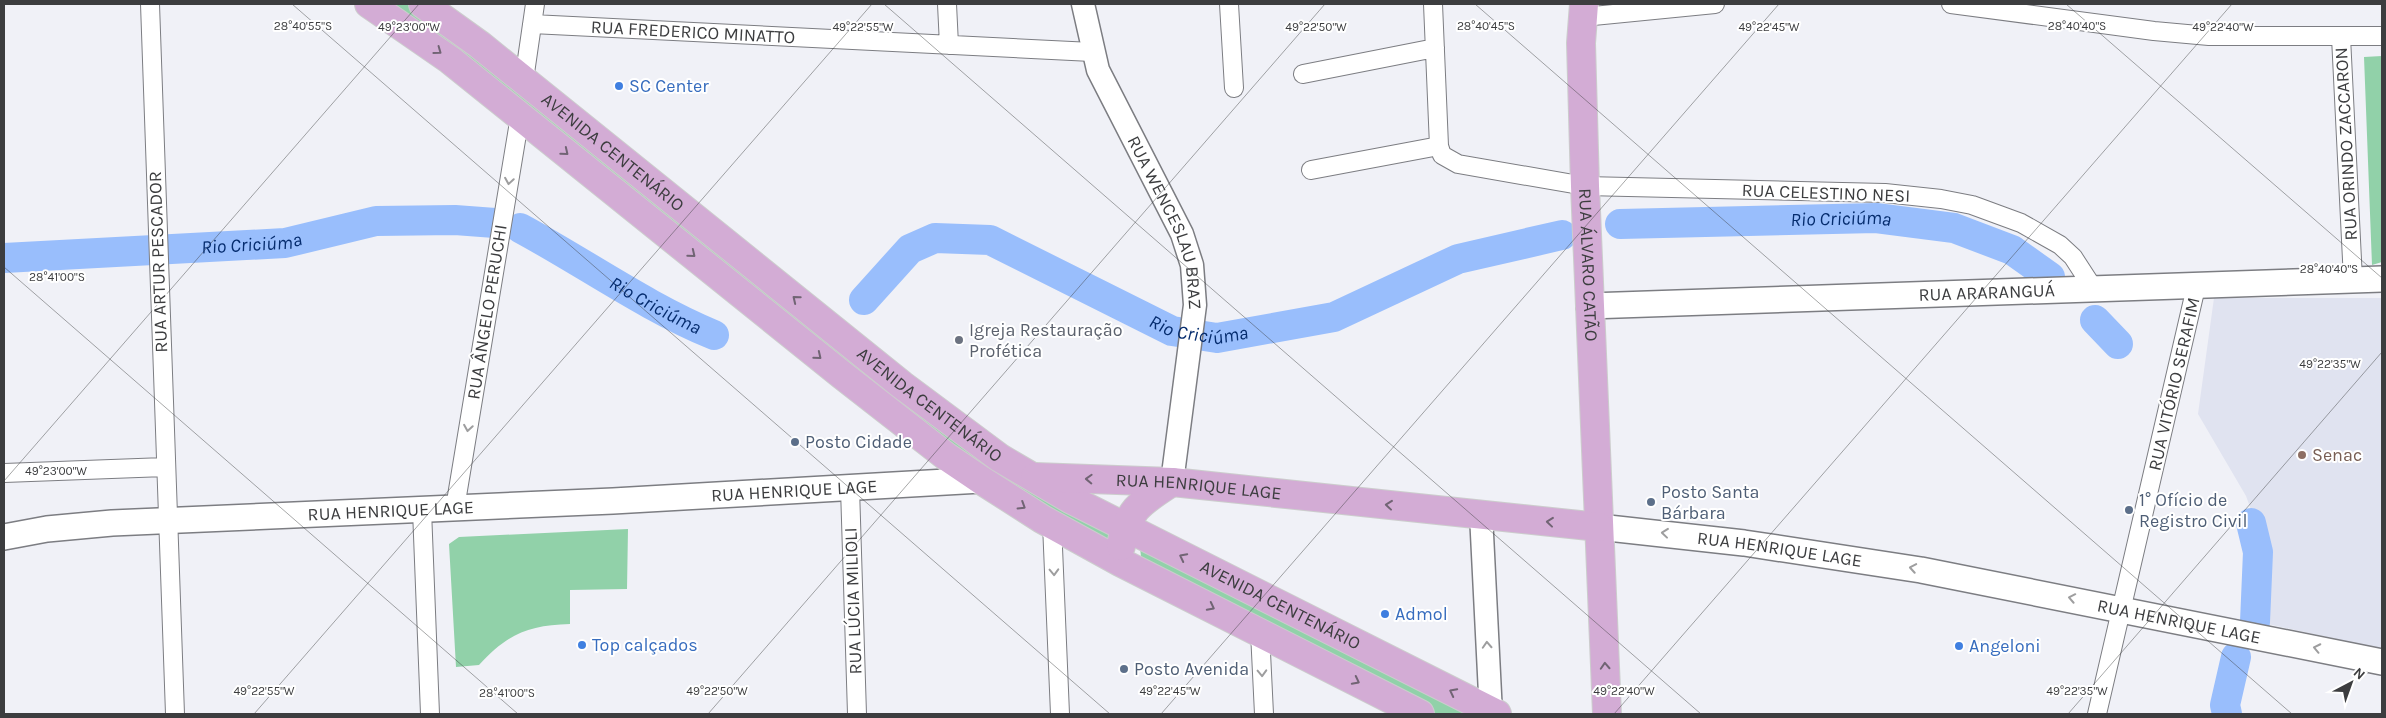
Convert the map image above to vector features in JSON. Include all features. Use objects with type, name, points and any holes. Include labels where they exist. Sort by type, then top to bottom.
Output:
[{"type":"main road","name":"AVENIDA CENTENÁRIO","points":[[369,4],[450,60],[842,375],[947,457],[981,480],[1052,524],[1120,562],[1420,714]]},
{"type":"main road","name":"AVENIDA CENTENÁRIO","points":[[423,4],[524,80],[902,385],[971,438],[1029,477],[1125,528],[1493,713]]},
{"type":"main road","name":"RUA ÁLVARO CATÃO","points":[[1583,11],[1581,43],[1589,306],[1607,714]]},
{"type":"main road","name":"RUA ARARANGUÁ","points":[[1589,306],[2095,291],[2382,279]]},
{"type":"main road","name":"RUA HENRIQUE LAGE","points":[[4,536],[84,524],[422,510],[1029,477],[1172,482],[1481,514],[1832,554],[2121,608],[2382,662]]},
{"type":"main road","points":[[1120,562],[1125,528],[1141,502],[1172,482]]},
{"type":"street","name":"RUA ARTUR PESCADOR","points":[[150,4],[175,714]]},
{"type":"street","points":[[524,80],[535,4]]},
{"type":"street","points":[[947,4],[949,45]]},
{"type":"street","name":"RUA WENCESLAU BRAZ","points":[[1083,4],[1092,52],[1104,85],[1178,226],[1189,252],[1194,286],[1193,318],[1172,482]]},
{"type":"street","points":[[1229,4],[1234,88]]},
{"type":"street","points":[[1311,170],[1439,146],[1433,4]]},
{"type":"street","points":[[1583,11],[1715,4]]},
{"type":"street","points":[[1951,4],[2154,31],[2209,36],[2382,36]]},
{"type":"street","name":"RUA FREDERICO MINATTO","points":[[532,24],[1092,52]]},
{"type":"street","name":"RUA ORINDO ZACCARON","points":[[2341,37],[2353,280]]},
{"type":"street","points":[[1303,74],[1435,48]]},
{"type":"street","name":"RUA ÂNGELO PERUCHI","points":[[455,508],[520,116]]},
{"type":"street","name":"RUA CELESTINO NESI","points":[[1439,146],[1442,155],[1458,164],[1585,186],[1885,193],[1941,199],[1980,208],[2041,232],[2073,257],[2095,291]]},
{"type":"street","name":"RUA VITÓRIO SERAFIM","points":[[2097,714],[2196,287]]},
{"type":"street","points":[[4,474],[165,466]]},
{"type":"street","name":"RUA LÚCIA MILIOLI","points":[[850,488],[857,714]]},
{"type":"street","points":[[422,510],[430,714]]},
{"type":"street","points":[[1481,514],[1493,713]]},
{"type":"street","points":[[1052,524],[1060,714]]},
{"type":"street","points":[[1260,632],[1264,714]]},
{"type":"shaded area","name":"Senac","points":[[2214,298],[2382,298],[2382,649],[2263,623],[2266,551],[2246,496],[2198,414]]},
{"type":"green space","points":[[378,4],[415,4],[1110,525],[1108,546],[1007,489]]},
{"type":"green space","points":[[2382,56],[2382,262],[2372,265],[2364,57]]},
{"type":"green space","points":[[628,529],[627,589],[570,590],[570,624],[542,626],[520,633],[499,646],[479,665],[456,667],[449,544],[459,537]]},
{"type":"green space","points":[[1139,539],[1479,714],[1433,714],[1142,565]]},
{"type":"waterway","name":"Rio Criciúma","points":[[1620,224],[1876,218],[1954,228],[2012,250],[2050,277]]},
{"type":"waterway","name":"Rio Criciúma","points":[[4,258],[285,243],[376,221],[455,220],[495,223]]},
{"type":"waterway","name":"Rio Criciúma","points":[[520,228],[640,298],[714,335]]},
{"type":"waterway","name":"Rio Criciúma","points":[[864,300],[910,249],[935,238],[990,240],[1172,331],[1217,338],[1334,317],[1458,259],[1562,235]]},
{"type":"waterway","name":"Rio Criciúma","points":[[2095,320],[2118,344]]},
{"type":"waterway","name":"Rio Criciúma","points":[[2251,523],[2258,552],[2255,622]]},
{"type":"waterway","name":"Rio Criciúma","points":[[2227,714],[2225,705],[2236,657]]},
{"type":"place","name":"SC Center","points":[[619,86]]},
{"type":"place","name":"Igreja Restauração Profética","points":[[959,340]]},
{"type":"place","name":"Posto Cidade","points":[[795,442]]},
{"type":"place","name":"Senac","points":[[2302,455]]},
{"type":"place","name":"Posto Santa Bárbara","points":[[1651,502]]},
{"type":"place","name":"1° Ofício de Registro Civil","points":[[2129,510]]},
{"type":"place","name":"Admol","points":[[1385,614]]},
{"type":"place","name":"Top calçados","points":[[582,645]]},
{"type":"place","name":"Angeloni","points":[[1959,646]]},
{"type":"place","name":"Posto Avenida","points":[[1124,669]]}]
